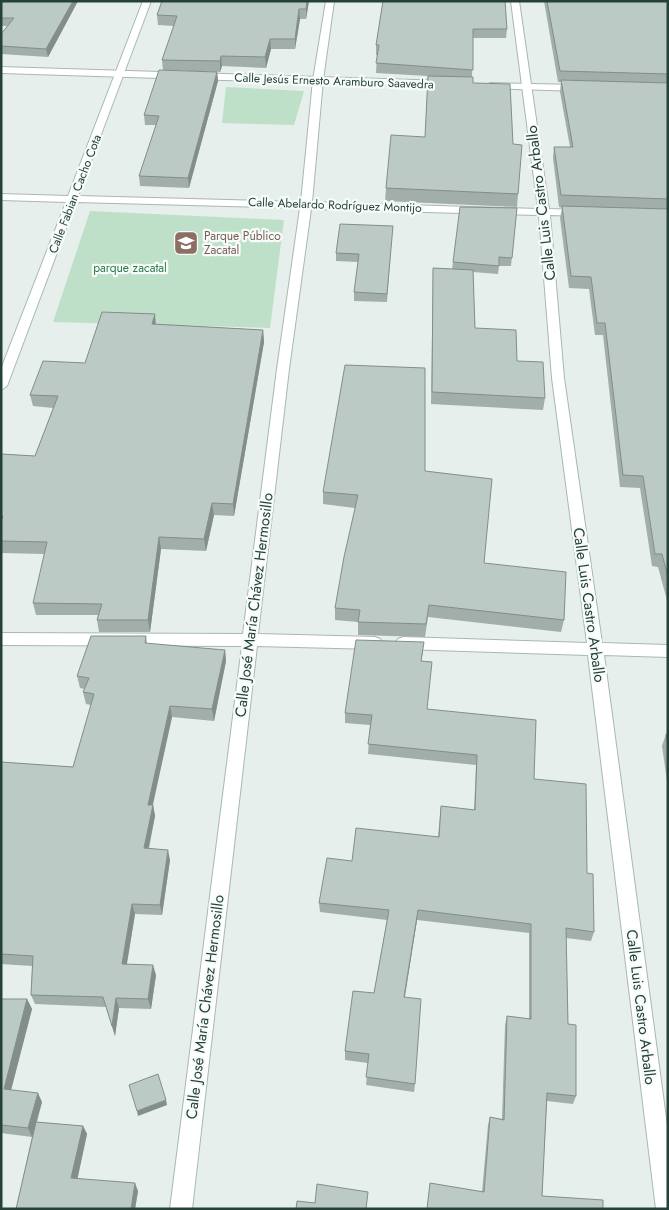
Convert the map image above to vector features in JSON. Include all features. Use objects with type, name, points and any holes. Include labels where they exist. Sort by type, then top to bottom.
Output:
[{"type":"street","name":"Calle Fabian Cacho Cota","points":[[1,386],[147,1]]},
{"type":"street","name":"Calle José María Chávez Hermosillo","points":[[181,1209],[283,369],[306,204],[318,80],[330,1]]},
{"type":"street","name":"Calle Luis Castro Arballo","points":[[515,1],[544,212],[558,378],[595,648],[667,1209]]},
{"type":"street","name":"Calle Jesús Ernesto Aramburo Saavedra","points":[[1,70],[457,84]]},
{"type":"street","points":[[477,85],[593,88]]},
{"type":"street","name":"Calle Abelardo Rodríguez Montijo","points":[[1,196],[592,214]]},
{"type":"street","points":[[1,639],[250,640],[668,651]]},
{"type":"green space","points":[[226,87],[304,91],[294,125],[222,123]]},
{"type":"green space","name":"parque zacatal","points":[[90,211],[284,220],[270,328],[53,322]]},
{"type":"building","points":[[1,1],[73,1],[46,49],[1,46],[1,34],[14,18],[1,18]]},
{"type":"building","points":[[162,1],[307,1],[306,9],[299,9],[295,39],[270,39],[265,57],[221,56],[220,61],[162,60],[177,16],[157,15]]},
{"type":"building","points":[[383,1],[505,1],[507,29],[473,29],[473,70],[376,63],[379,45],[376,45]]},
{"type":"building","points":[[547,1],[668,1],[668,74],[560,71]]},
{"type":"building","points":[[159,70],[217,72],[188,178],[139,176],[159,116],[144,115]]},
{"type":"building","points":[[428,76],[473,77],[473,83],[510,84],[513,144],[522,145],[518,194],[386,188],[391,135],[425,137]]},
{"type":"building","points":[[561,80],[668,83],[668,199],[561,195],[554,147],[573,147]]},
{"type":"building","points":[[562,206],[668,209],[668,577],[662,554],[655,554],[643,476],[623,475],[605,323],[597,323],[591,277],[571,276]]},
{"type":"building","points":[[460,207],[517,208],[512,258],[499,257],[499,266],[453,262]]},
{"type":"building","points":[[340,224],[393,226],[387,294],[354,292],[359,254],[336,253]]},
{"type":"building","points":[[433,268],[473,270],[475,328],[516,330],[517,361],[543,362],[545,398],[432,392]]},
{"type":"building","points":[[102,312],[155,314],[152,324],[263,330],[233,504],[212,503],[204,539],[159,537],[148,620],[97,620],[102,604],[33,603],[47,542],[1,541],[1,521],[3,516],[1,516],[1,454],[35,456],[58,396],[30,395],[43,361],[85,363]]},
{"type":"building","points":[[345,365],[425,368],[425,471],[492,479],[484,563],[566,572],[564,620],[429,605],[426,624],[358,622],[360,610],[335,608],[358,495],[323,492]]},
{"type":"building","points":[[91,636],[146,636],[145,643],[225,650],[212,709],[170,706],[148,805],[153,805],[144,848],[168,850],[160,905],[132,904],[122,964],[153,965],[148,999],[116,998],[112,1026],[103,997],[31,995],[33,956],[1,954],[1,762],[73,767],[94,694],[83,692],[89,678],[77,676]]},
{"type":"building","points":[[356,640],[424,642],[421,661],[432,662],[427,709],[536,720],[534,779],[586,784],[587,873],[593,874],[594,932],[566,928],[568,1024],[576,1025],[576,1096],[547,1093],[542,1196],[603,1200],[603,1209],[427,1209],[430,1183],[484,1192],[490,1117],[504,1120],[507,1016],[531,1019],[531,924],[418,910],[404,997],[421,999],[415,1084],[366,1077],[369,1054],[345,1051],[353,991],[374,993],[389,910],[319,903],[327,858],[352,861],[356,828],[439,837],[441,806],[475,810],[477,755],[368,744],[372,715],[345,713]]},
{"type":"building","points":[[1,999],[27,999],[4,1089],[38,1093],[28,1128],[1,1125]]},
{"type":"building","points":[[158,1074],[166,1100],[137,1111],[129,1085]]},
{"type":"building","points":[[36,1122],[83,1126],[71,1178],[135,1183],[131,1209],[16,1209]]},
{"type":"building","points":[[317,1184],[368,1192],[366,1209],[296,1209],[297,1201],[315,1203]]},
{"type":"place","name":"Parque Público Zacatal","points":[[186,243]]}]
